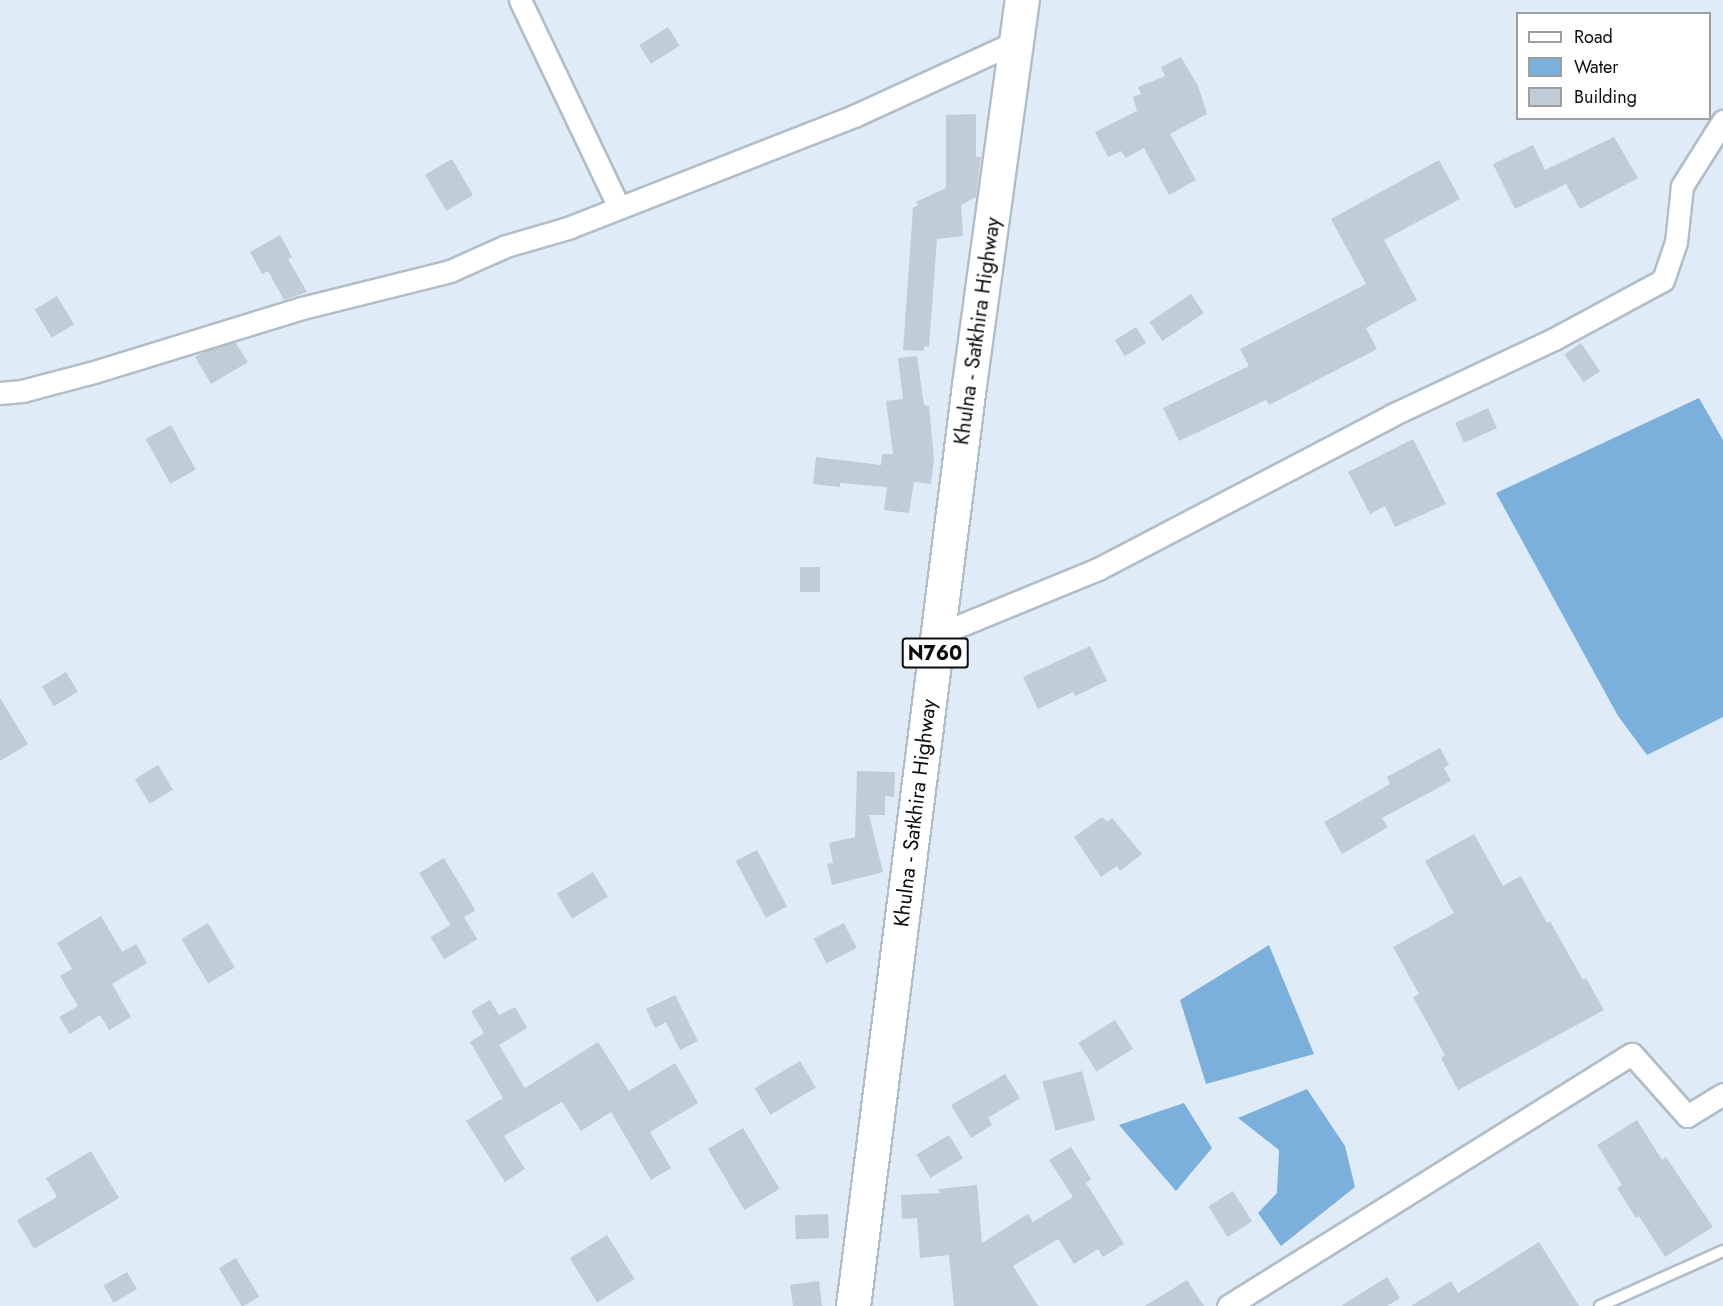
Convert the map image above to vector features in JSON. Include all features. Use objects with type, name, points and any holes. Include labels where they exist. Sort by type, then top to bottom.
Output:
[{"type":"highway","name":"Khulna - Satkhira Highway","points":[[853,1306],[938,634],[1022,0]]},
{"type":"street","points":[[520,0],[619,208]]},
{"type":"street","points":[[0,393],[22,391],[94,372],[302,308],[450,271],[506,246],[568,228],[854,116],[1016,42]]},
{"type":"street","points":[[938,634],[1098,569],[1392,415],[1554,339],[1663,280],[1676,242],[1682,186],[1723,122]]},
{"type":"street","points":[[1228,1306],[1632,1054],[1687,1116],[1723,1094]]},
{"type":"lane","points":[[1600,1306],[1723,1251]]},
{"type":"water","points":[[1699,398],[1723,440],[1723,717],[1647,755],[1618,716],[1496,493]]},
{"type":"water","points":[[1269,945],[1314,1054],[1206,1084],[1180,1000]]},
{"type":"water","points":[[1307,1089],[1345,1146],[1355,1187],[1281,1246],[1258,1213],[1277,1193],[1279,1150],[1238,1118]]},
{"type":"water","points":[[1184,1103],[1212,1148],[1176,1191],[1119,1125]]},
{"type":"building","points":[[668,27],[680,46],[651,64],[639,45]]},
{"type":"building","points":[[1181,57],[1198,86],[1207,114],[1170,134],[1196,180],[1169,195],[1144,148],[1126,158],[1121,151],[1108,157],[1095,132],[1137,111],[1133,97],[1141,94],[1138,87],[1165,76],[1161,67]]},
{"type":"building","points":[[976,114],[976,157],[981,157],[976,197],[961,205],[963,236],[937,239],[929,347],[924,346],[924,351],[903,350],[913,208],[918,205],[916,202],[946,188],[946,115]]},
{"type":"building","points":[[1614,137],[1638,178],[1580,209],[1566,184],[1515,209],[1493,164],[1533,145],[1545,170]]},
{"type":"building","points":[[452,159],[473,195],[446,211],[425,174]]},
{"type":"building","points":[[1439,160],[1460,199],[1384,240],[1417,300],[1366,328],[1377,349],[1269,405],[1266,400],[1179,441],[1163,408],[1249,366],[1240,349],[1366,284],[1331,219]]},
{"type":"building","points":[[280,235],[292,257],[288,259],[307,292],[284,300],[268,271],[262,274],[250,252]]},
{"type":"building","points":[[1191,294],[1204,313],[1162,341],[1150,322]]},
{"type":"building","points":[[57,296],[74,324],[52,338],[35,309]]},
{"type":"building","points":[[1136,327],[1146,343],[1125,356],[1115,340]]},
{"type":"building","points":[[235,342],[248,362],[211,384],[195,357]]},
{"type":"building","points":[[1581,343],[1600,371],[1583,382],[1564,354]]},
{"type":"building","points":[[917,356],[924,405],[929,406],[934,459],[931,484],[914,482],[909,513],[884,510],[887,487],[840,483],[840,487],[813,484],[816,457],[881,465],[882,454],[893,454],[886,401],[903,399],[898,358]]},
{"type":"building","points":[[1488,408],[1497,428],[1464,443],[1455,423]]},
{"type":"building","points":[[171,425],[196,470],[170,484],[146,439]]},
{"type":"building","points":[[1413,439],[1446,504],[1395,527],[1385,506],[1370,514],[1348,472]]},
{"type":"building","points":[[800,567],[820,567],[820,592],[800,592]]},
{"type":"building","points":[[1090,646],[1107,681],[1075,696],[1073,692],[1038,709],[1023,677]]},
{"type":"building","points":[[66,672],[78,692],[54,706],[42,686]]},
{"type":"building","points":[[0,698],[28,744],[0,761]]},
{"type":"building","points":[[1440,748],[1449,765],[1444,768],[1451,781],[1382,818],[1388,827],[1342,854],[1324,822],[1390,784],[1387,777]]},
{"type":"building","points":[[158,765],[173,790],[150,804],[135,779]]},
{"type":"building","points":[[857,771],[895,772],[894,797],[885,796],[885,815],[869,815],[883,872],[832,885],[827,864],[833,863],[829,843],[855,837]]},
{"type":"building","points":[[1102,817],[1107,822],[1112,818],[1142,854],[1120,871],[1117,866],[1101,877],[1074,837]]},
{"type":"building","points":[[1474,834],[1503,886],[1521,876],[1547,923],[1550,921],[1583,980],[1586,978],[1604,1010],[1458,1090],[1441,1058],[1445,1055],[1413,997],[1419,994],[1393,947],[1454,913],[1425,861]]},
{"type":"building","points":[[757,850],[787,907],[766,918],[736,861]]},
{"type":"building","points":[[444,858],[475,910],[451,925],[419,873]]},
{"type":"building","points":[[593,872],[608,897],[572,918],[557,894]]},
{"type":"building","points":[[101,916],[122,952],[136,944],[147,963],[112,984],[131,1017],[109,1030],[100,1015],[70,1034],[59,1017],[78,1006],[60,976],[72,969],[57,943]]},
{"type":"building","points":[[464,917],[477,939],[444,959],[431,937]]},
{"type":"building","points":[[208,923],[235,968],[208,984],[181,939]]},
{"type":"building","points":[[844,923],[857,948],[826,963],[814,938]]},
{"type":"building","points":[[675,995],[698,1041],[680,1050],[666,1022],[655,1028],[646,1009]]},
{"type":"building","points":[[490,1000],[499,1015],[515,1007],[527,1028],[499,1045],[525,1088],[598,1042],[629,1091],[675,1063],[698,1103],[650,1132],[671,1168],[651,1180],[611,1112],[581,1131],[562,1102],[504,1136],[525,1169],[505,1182],[466,1121],[503,1098],[470,1042],[484,1033],[471,1011]]},
{"type":"building","points":[[1115,1020],[1133,1049],[1097,1072],[1079,1043]]},
{"type":"building","points":[[800,1061],[816,1088],[771,1115],[755,1088]]},
{"type":"building","points":[[1082,1071],[1095,1120],[1056,1131],[1042,1082]]},
{"type":"building","points":[[1005,1074],[1020,1098],[988,1118],[992,1125],[971,1138],[951,1105]]},
{"type":"building","points":[[1637,1120],[1662,1160],[1666,1157],[1713,1227],[1665,1257],[1639,1216],[1636,1218],[1617,1188],[1622,1185],[1597,1145]]},
{"type":"building","points":[[743,1128],[780,1189],[744,1210],[708,1149]]},
{"type":"building","points":[[949,1135],[963,1158],[930,1178],[916,1155]]},
{"type":"building","points":[[1071,1147],[1091,1179],[1086,1183],[1124,1244],[1103,1257],[1098,1249],[1074,1264],[1058,1239],[1013,1266],[1038,1306],[954,1306],[949,1255],[920,1258],[917,1218],[902,1219],[901,1195],[941,1193],[938,1189],[977,1185],[982,1243],[1028,1214],[1033,1222],[1073,1197],[1049,1160]]},
{"type":"building","points":[[91,1151],[119,1198],[34,1249],[17,1220],[57,1197],[46,1178]]},
{"type":"building","points":[[1233,1191],[1252,1222],[1227,1237],[1208,1206]]},
{"type":"building","points":[[828,1214],[829,1238],[796,1239],[795,1215]]},
{"type":"building","points":[[607,1235],[635,1279],[597,1302],[570,1258]]},
{"type":"building","points":[[1539,1242],[1579,1306],[1411,1306],[1451,1281],[1458,1293]]},
{"type":"building","points":[[236,1258],[259,1297],[242,1306],[219,1268]]},
{"type":"building","points":[[127,1272],[137,1289],[114,1303],[104,1286]]},
{"type":"building","points":[[1387,1277],[1400,1298],[1387,1306],[1341,1306]]},
{"type":"building","points":[[1187,1280],[1204,1306],[1145,1306]]},
{"type":"building","points":[[819,1281],[822,1306],[793,1306],[790,1285]]}]
